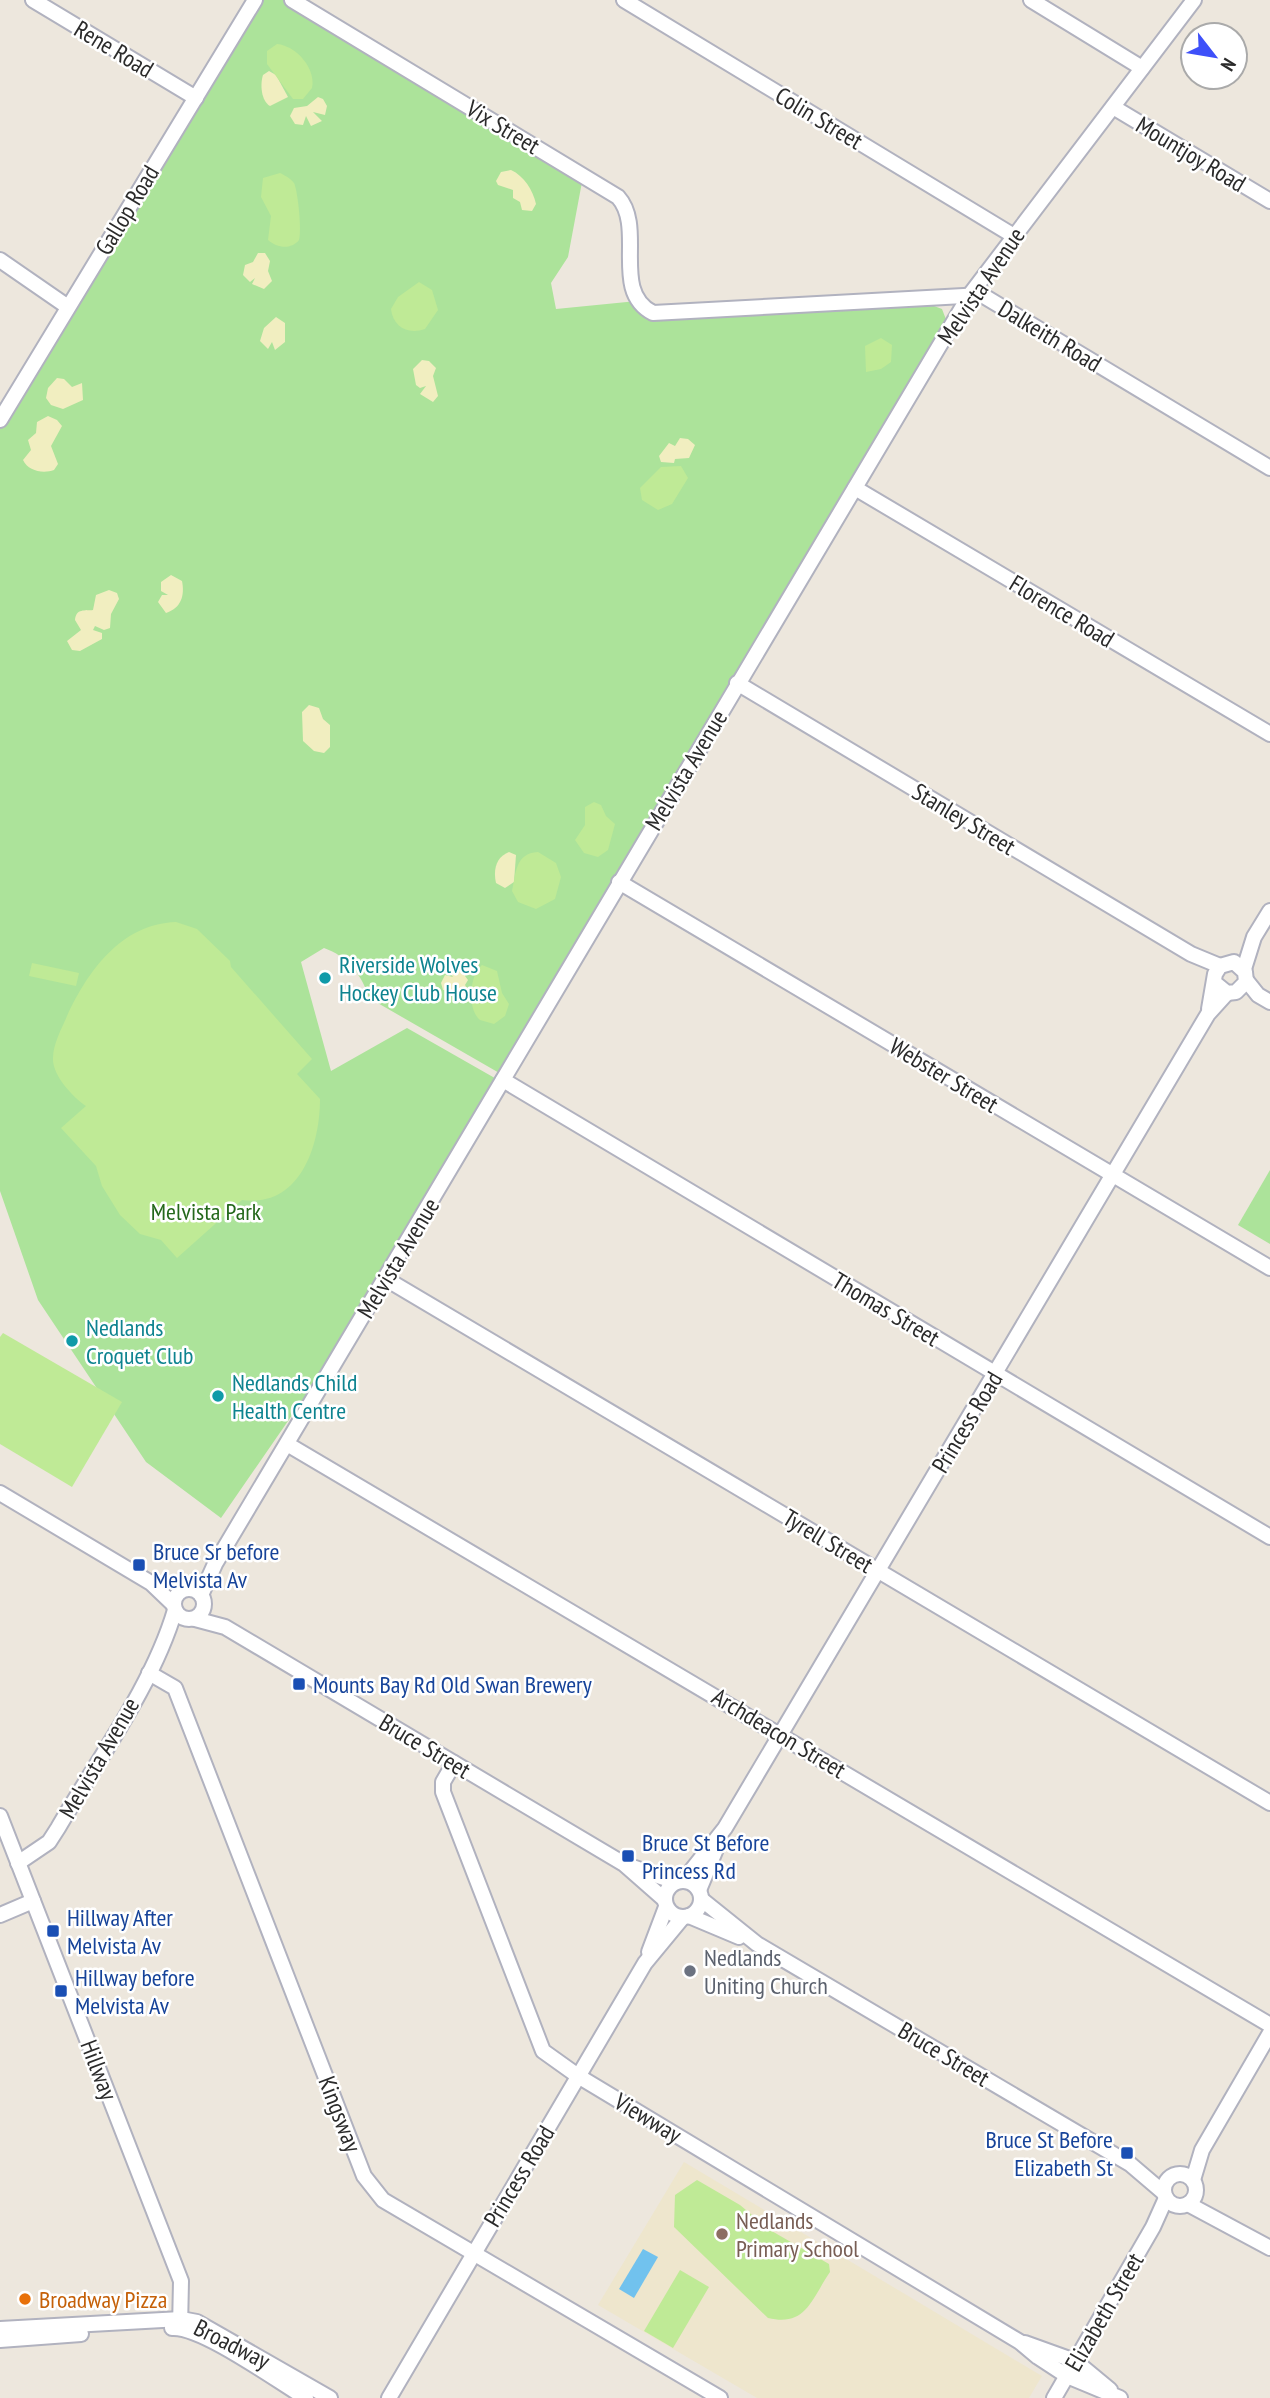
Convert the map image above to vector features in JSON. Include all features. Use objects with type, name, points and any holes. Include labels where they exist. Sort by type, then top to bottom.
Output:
[{"type":"street","name":"Rene Road","points":[[33,0],[196,98]]},
{"type":"street","name":"Gallop Road","points":[[0,420],[255,0]]},
{"type":"street","name":"Vix Street","points":[[292,0],[618,197],[626,209],[631,282],[641,305]]},
{"type":"street","name":"Colin Street","points":[[624,0],[1014,236]]},
{"type":"street","points":[[1031,0],[1142,68]]},
{"type":"street","name":"Melvista Avenue","points":[[18,1863],[49,1842],[188,1604],[215,1564],[386,1279],[737,683],[970,296],[1194,0]]},
{"type":"street","name":"Mountjoy Road","points":[[1113,107],[1270,201]]},
{"type":"street","points":[[0,260],[68,307]]},
{"type":"street","name":"Dalkeith Road","points":[[641,305],[653,313],[663,315],[982,295],[1270,468]]},
{"type":"street","name":"Florence Road","points":[[855,488],[1270,734]]},
{"type":"street","name":"Stanley Street","points":[[737,683],[1191,954],[1224,979]]},
{"type":"street","name":"Webster Street","points":[[619,882],[1270,1268]]},
{"type":"street","points":[[1224,979],[1270,911]]},
{"type":"street","points":[[1245,974],[1254,937]]},
{"type":"street","points":[[1224,979],[1245,974]]},
{"type":"street","points":[[1224,979],[1245,974]]},
{"type":"street","points":[[1245,974],[1264,998]]},
{"type":"street","points":[[1224,979],[1264,998]]},
{"type":"street","name":"Princess Road","points":[[679,1881],[725,1828],[782,1734],[1208,1014],[1224,979]]},
{"type":"street","name":"Thomas Street","points":[[503,1080],[1270,1537]]},
{"type":"street","name":"Tyrell Street","points":[[386,1279],[1270,1803]]},
{"type":"street","name":"Archdeacon Street","points":[[287,1444],[782,1734],[1270,2025]]},
{"type":"street","name":"Bruce Street","points":[[0,1493],[624,1864],[679,1881]]},
{"type":"street","name":"Kingsway","points":[[149,1673],[175,1688],[364,2176],[383,2200],[720,2398]]},
{"type":"street","name":"Viewway","points":[[454,1763],[443,1782],[443,1792],[544,2051],[578,2076],[1020,2342],[1067,2376],[1118,2397]]},
{"type":"street","name":"Hillway","points":[[0,1815],[181,2281],[180,2323]]},
{"type":"street","name":"Princess Road","points":[[700,1895],[725,1828]]},
{"type":"street","name":"Bruce Street","points":[[624,1864],[665,1904]]},
{"type":"street","points":[[679,1881],[694,1884],[700,1895],[699,1908],[686,1917],[672,1913],[665,1904],[666,1891],[679,1881]]},
{"type":"street","name":"Bruce Street","points":[[700,1895],[757,1944]]},
{"type":"street","points":[[0,1914],[33,1901]]},
{"type":"street","name":"Princess Road","points":[[645,1963],[665,1904]]},
{"type":"street","name":"Princess Road","points":[[388,2395],[645,1963],[686,1917]]},
{"type":"street","name":"Bruce Street","points":[[686,1917],[757,1944],[1270,2248]]},
{"type":"street","name":"Elizabeth Street","points":[[1054,2398],[1153,2227],[1181,2195],[1202,2150],[1270,2033]]},
{"type":"street","name":"Elizabeth Street","points":[[1175,2176],[1202,2150]]},
{"type":"street","name":"Bruce Street","points":[[1130,2164],[1175,2176],[1181,2195]]},
{"type":"street","points":[[1175,2176],[1181,2195]]},
{"type":"street","name":"Broadway","points":[[0,2329],[180,2323],[218,2332],[330,2398]]},
{"type":"street","name":"Broadway","points":[[0,2340],[180,2323],[306,2398]]},
{"type":"street","name":"Viewway","points":[[1020,2342],[1075,2361],[1118,2397]]},
{"type":"shaded area","name":"Nedlands Primary School","points":[[684,2162],[1042,2376],[1029,2398],[757,2398],[598,2305]]},
{"type":"green space","name":"Melvista Park","points":[[258,0],[286,0],[582,182],[568,257],[551,283],[556,309],[637,301],[665,318],[934,306],[942,309],[947,322],[501,1074],[369,998],[352,967],[340,956],[324,948],[301,962],[331,1071],[407,1028],[500,1081],[386,1279],[221,1518],[146,1462],[38,1300],[0,1191],[0,427]]},
{"type":"green space","points":[[277,44],[291,49],[308,66],[312,88],[303,99],[293,99],[267,64],[267,51]]},
{"type":"green space","points":[[280,173],[294,183],[299,212],[299,240],[288,247],[268,240],[271,216],[261,197],[263,178]]},
{"type":"green space","points":[[419,282],[432,290],[438,310],[425,329],[407,330],[398,325],[391,309],[398,297]]},
{"type":"green space","points":[[881,338],[892,345],[891,362],[881,369],[866,372],[865,346]]},
{"type":"green space","points":[[681,466],[688,478],[672,504],[658,510],[642,500],[640,488],[661,467]]},
{"type":"green space","points":[[594,802],[601,805],[606,816],[615,824],[608,850],[598,857],[584,853],[575,840],[585,825],[585,807]]},
{"type":"green space","points":[[538,852],[556,863],[561,877],[555,899],[536,909],[518,902],[512,891],[521,860],[530,853]]},
{"type":"green space","name":"Melvista Park","points":[[176,922],[197,929],[230,961],[231,967],[312,1059],[297,1074],[320,1099],[311,1154],[292,1184],[279,1194],[262,1200],[242,1200],[177,1258],[161,1240],[140,1234],[120,1215],[102,1186],[96,1166],[61,1128],[86,1106],[60,1078],[53,1058],[58,1036],[75,999],[96,967],[123,941],[139,931]]},
{"type":"green space","points":[[32,963],[79,973],[76,986],[29,976]]},
{"type":"green space","points":[[482,965],[497,971],[502,993],[509,1004],[505,1016],[494,1024],[480,1020],[471,1001],[474,977]]},
{"type":"green space","points":[[1270,1170],[1270,1244],[1238,1225]]},
{"type":"green space","points":[[3,1333],[122,1402],[72,1487],[0,1444],[0,1337]]},
{"type":"green space","points":[[697,2180],[740,2205],[770,2230],[829,2264],[830,2272],[812,2301],[799,2315],[781,2320],[768,2318],[674,2227],[675,2195]]},
{"type":"green space","points":[[680,2270],[709,2287],[673,2348],[644,2331]]},
{"type":"sand","points":[[269,71],[276,75],[288,97],[270,106],[263,96],[262,87],[263,75]]},
{"type":"sand","points":[[318,97],[323,99],[327,106],[325,115],[313,112],[322,121],[311,126],[306,116],[303,125],[295,124],[290,116],[294,108],[307,106]]},
{"type":"sand","points":[[511,170],[524,180],[533,194],[536,204],[532,211],[522,210],[520,202],[513,198],[513,190],[498,185],[496,181],[501,172]]},
{"type":"sand","points":[[258,253],[265,253],[270,261],[268,271],[272,281],[264,289],[252,284],[255,278],[250,282],[243,275],[245,265],[253,262]]},
{"type":"sand","points":[[276,317],[285,323],[285,342],[275,350],[272,342],[268,349],[260,341],[264,328]]},
{"type":"sand","points":[[422,360],[429,361],[436,368],[433,376],[438,396],[433,402],[420,394],[426,386],[420,388],[416,385],[413,369]]},
{"type":"sand","points":[[57,378],[64,379],[72,387],[82,383],[83,400],[63,409],[51,405],[46,398],[48,388]]},
{"type":"sand","points":[[48,416],[62,426],[51,446],[58,464],[54,470],[41,471],[28,467],[23,460],[31,450],[28,440],[36,433],[37,422]]},
{"type":"sand","points":[[680,438],[688,439],[695,445],[689,458],[675,459],[674,463],[661,462],[659,456],[669,443],[675,446]]},
{"type":"sand","points":[[171,575],[182,581],[183,592],[178,605],[166,613],[158,602],[162,595],[168,595],[161,591],[161,582]]},
{"type":"sand","points":[[109,590],[117,593],[119,599],[111,614],[110,628],[104,630],[95,626],[93,630],[102,633],[102,639],[80,651],[72,650],[67,641],[81,630],[75,620],[77,614],[93,610],[96,595]]},
{"type":"sand","points":[[309,705],[319,708],[323,719],[330,725],[330,747],[324,753],[314,751],[303,741],[302,712]]},
{"type":"sand","points":[[509,852],[516,855],[514,882],[505,888],[496,883],[495,869],[501,857]]},
{"type":"sand","points":[[459,962],[467,965],[465,976],[468,980],[465,995],[456,1000],[451,991],[443,990],[441,983],[445,975],[453,977],[448,970]]},
{"type":"water","points":[[643,2249],[658,2257],[634,2298],[619,2289]]},
{"type":"place","name":"Riverside Wolves Hockey Club House","points":[[325,978]]},
{"type":"place","name":"Nedlands Croquet Club","points":[[72,1341]]},
{"type":"place","name":"Nedlands Child Health Centre","points":[[218,1396]]},
{"type":"place","name":"Bruce Sr before Melvista Av","points":[[139,1565]]},
{"type":"place","name":"Mounts Bay Rd Old Swan Brewery","points":[[299,1684]]},
{"type":"place","name":"Bruce St Before Princess Rd","points":[[628,1856]]},
{"type":"place","name":"Hillway After Melvista Av","points":[[53,1931]]},
{"type":"place","name":"Nedlands Uniting Church","points":[[690,1971]]},
{"type":"place","name":"Hillway before Melvista Av","points":[[61,1991]]},
{"type":"place","name":"Bruce St Before Elizabeth St","points":[[1127,2153]]},
{"type":"place","name":"Nedlands Primary School","points":[[722,2234]]},
{"type":"place","name":"Broadway Pizza","points":[[25,2299]]}]
